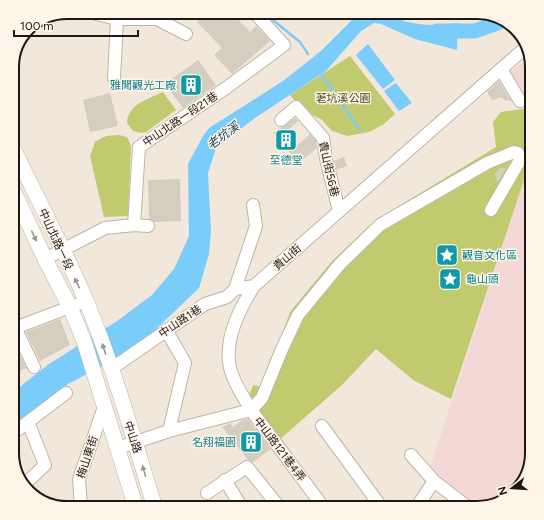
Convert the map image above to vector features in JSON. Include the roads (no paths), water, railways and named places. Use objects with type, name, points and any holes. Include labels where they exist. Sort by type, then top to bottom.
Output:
[{"type":"main road","name":"中山北路一段","points":[[19,161],[86,301],[98,332]]},
{"type":"main road","name":"中山北路一段","points":[[19,205],[70,307],[84,341],[95,374]]},
{"type":"main road","name":"中山路","points":[[98,332],[135,442],[152,501]]},
{"type":"main road","name":"中山路","points":[[95,374],[134,501]]},
{"type":"street","points":[[114,78],[116,19],[156,19],[186,34]]},
{"type":"street","name":"中山北路一段21巷","points":[[134,225],[139,147],[226,88],[284,45],[260,19]]},
{"type":"street","name":"貴山街","points":[[251,410],[236,382],[229,363],[230,340],[233,328],[244,302],[254,286],[522,51]]},
{"type":"street","points":[[501,69],[520,101]]},
{"type":"street","name":"貴山街56巷","points":[[281,120],[296,107],[323,138],[326,159],[339,211]]},
{"type":"street","points":[[118,448],[169,431],[251,410],[262,398],[298,315],[340,264],[380,225],[487,162],[514,152],[518,153],[520,160],[491,210]]},
{"type":"street","points":[[235,289],[256,226],[253,205]]},
{"type":"street","points":[[45,259],[105,228],[134,225],[148,226]]},
{"type":"street","name":"中山路1巷","points":[[110,368],[205,304],[227,297],[235,289],[254,286]]},
{"type":"street","points":[[19,324],[86,301]]},
{"type":"street","points":[[166,330],[186,363],[169,431]]},
{"type":"street","points":[[19,338],[34,367]]},
{"type":"street","points":[[19,429],[66,393]]},
{"type":"street","name":"梅山東街","points":[[80,501],[78,479],[104,407]]},
{"type":"street","name":"中山路121巷4弄","points":[[251,410],[319,501]]},
{"type":"street","points":[[28,422],[45,465],[28,481]]},
{"type":"street","points":[[322,426],[377,501]]},
{"type":"street","points":[[411,455],[434,481],[460,501]]},
{"type":"street","points":[[207,493],[246,467],[274,501]]},
{"type":"street","points":[[225,480],[238,501]]},
{"type":"street","points":[[421,501],[434,481]]},
{"type":"water","points":[[353,19],[397,19],[419,24],[436,25],[458,23],[457,50],[415,39],[381,24],[374,23],[361,31],[326,71],[255,118],[216,148],[208,173],[211,231],[209,254],[199,288],[148,337],[114,360],[68,384],[19,423],[19,388],[49,364],[117,321],[152,295],[174,269],[189,236],[188,164],[209,128],[283,81],[321,51]]},
{"type":"water","points":[[368,44],[395,80],[383,89],[356,55]]},
{"type":"water","points":[[396,83],[412,103],[399,111],[384,91]]},
{"type":"waterway","points":[[272,19],[300,42],[308,54]]},
{"type":"waterway","name":"老坑溪","points":[[437,31],[475,31],[496,23]]},
{"type":"waterway","points":[[322,75],[359,129]]},
{"type":"place","name":"雅聞觀光工廠","points":[[191,85]]},
{"type":"place","name":"至德堂","points":[[286,140]]},
{"type":"place","name":"觀音文化區","points":[[447,255]]},
{"type":"place","name":"龜山頭","points":[[450,279]]},
{"type":"place","name":"名翔福園","points":[[251,442]]},
{"type":"park label","name":"荖坑溪公園","points":[[343,98]]}]
